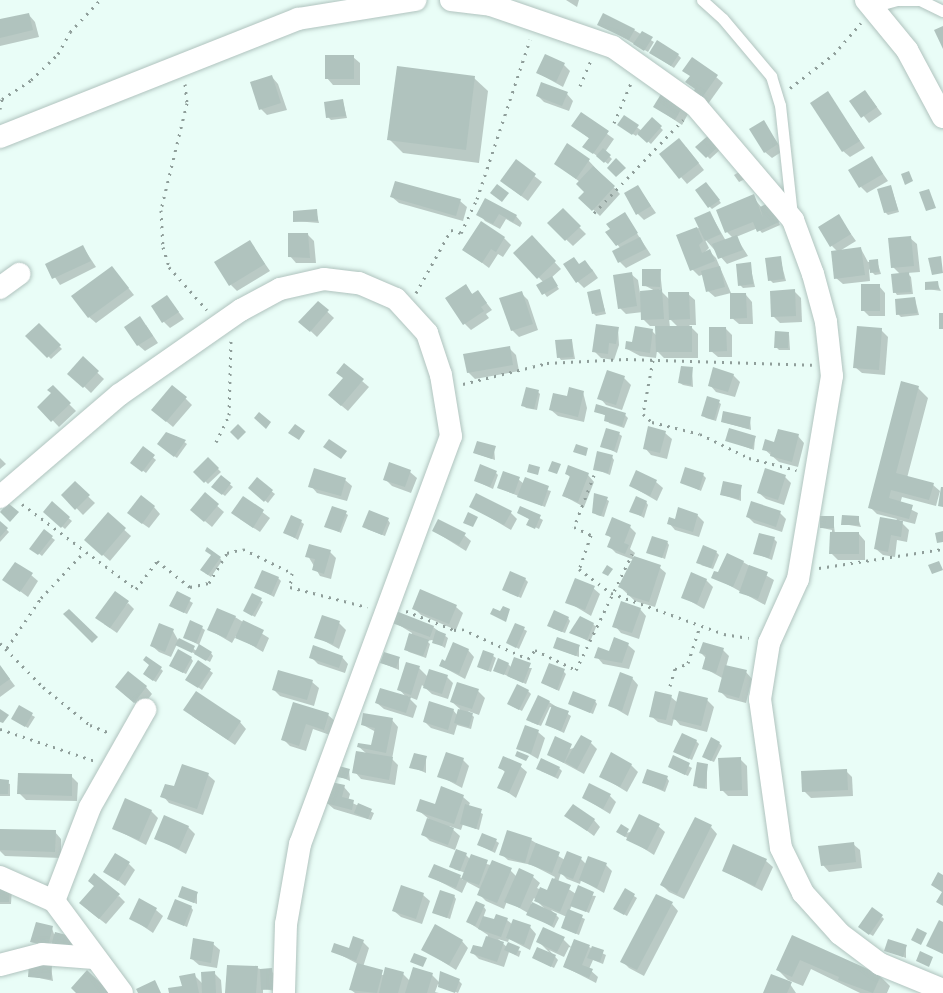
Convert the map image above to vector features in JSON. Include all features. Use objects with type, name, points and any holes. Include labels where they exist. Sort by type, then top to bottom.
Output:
[{"type":"street","points":[[0,137],[298,19],[415,0]]},
{"type":"street","points":[[451,0],[491,5],[613,47],[696,106],[793,220],[823,310],[831,367],[800,571],[769,643],[760,699],[781,848],[803,893],[840,934],[880,964],[943,990]]},
{"type":"street","points":[[869,4],[907,50],[942,111]]},
{"type":"street","points":[[0,288],[19,274]]},
{"type":"street","points":[[3,494],[119,395],[226,321],[280,289],[324,279],[359,283],[396,299],[427,333],[444,390],[451,436],[300,844],[286,924],[284,993]]},
{"type":"street","points":[[54,901],[90,807],[145,710]]},
{"type":"street","points":[[0,877],[54,901],[122,993]]},
{"type":"street","points":[[0,965],[42,954],[94,958]]},
{"type":"lane","points":[[702,0],[723,19],[771,76],[778,98],[793,220]]},
{"type":"lane","points":[[869,4],[920,0],[943,11]]},
{"type":"path","points":[[0,109],[2,99],[31,80],[58,54],[70,32],[100,0]]},
{"type":"path","points":[[778,98],[834,54],[869,4]]},
{"type":"path","points":[[407,310],[451,230],[461,233],[477,199],[536,20]]},
{"type":"path","points":[[580,86],[599,42]]},
{"type":"path","points":[[183,64],[187,103],[161,210],[163,247],[169,267],[226,321],[229,415],[216,442]]},
{"type":"path","points":[[614,123],[639,65]]},
{"type":"path","points":[[594,213],[696,106]]},
{"type":"path","points":[[653,360],[643,414],[652,422],[700,434],[749,458],[816,475]]},
{"type":"path","points":[[444,390],[547,363],[653,360],[831,367]]},
{"type":"path","points":[[594,475],[574,527],[591,535],[579,569],[611,593],[700,626],[769,643]]},
{"type":"path","points":[[3,494],[136,589],[157,561],[190,587],[209,583],[227,553],[243,549],[292,573],[290,587],[385,608],[454,630],[462,629],[528,659],[535,650],[576,670],[632,554]]},
{"type":"path","points":[[800,571],[943,549]]},
{"type":"path","points":[[6,649],[41,598],[84,552]]},
{"type":"path","points":[[670,686],[675,669],[688,663],[700,626]]},
{"type":"path","points":[[0,643],[43,687],[90,725],[128,740]]},
{"type":"path","points":[[0,729],[113,767]]},
{"type":"building","points":[[29,13],[33,30],[0,38],[0,19]]},
{"type":"building","points":[[603,13],[635,29],[629,40],[597,25]]},
{"type":"building","points":[[943,26],[943,49],[934,30]]},
{"type":"building","points":[[642,31],[653,37],[644,51],[633,44]]},
{"type":"building","points":[[657,40],[679,54],[671,66],[649,53]]},
{"type":"building","points":[[545,54],[565,63],[556,82],[536,73]]},
{"type":"building","points":[[325,55],[354,55],[354,79],[325,79]]},
{"type":"building","points":[[692,57],[718,75],[701,99],[692,93],[695,89],[685,82],[690,76],[682,71]]},
{"type":"building","points":[[397,66],[475,76],[466,150],[387,140]]},
{"type":"building","points":[[272,75],[281,103],[259,110],[250,82]]},
{"type":"building","points":[[541,82],[568,92],[562,106],[536,96]]},
{"type":"building","points":[[865,90],[877,107],[861,118],[849,101]]},
{"type":"building","points":[[828,91],[860,141],[842,152],[810,103]]},
{"type":"building","points":[[661,94],[683,106],[675,120],[653,107]]},
{"type":"building","points":[[343,99],[346,116],[326,118],[324,102]]},
{"type":"building","points":[[581,112],[609,131],[593,154],[582,147],[589,138],[571,126]]},
{"type":"building","points":[[624,115],[639,125],[632,135],[617,125]]},
{"type":"building","points":[[652,117],[662,126],[647,143],[637,134]]},
{"type":"building","points":[[764,120],[778,144],[764,153],[749,129]]},
{"type":"building","points":[[711,133],[721,144],[706,158],[695,147]]},
{"type":"building","points":[[679,138],[699,163],[679,179],[659,154]]},
{"type":"building","points":[[567,143],[590,159],[576,179],[554,164]]},
{"type":"building","points":[[603,148],[611,155],[604,163],[596,156]]},
{"type":"building","points":[[872,156],[883,174],[859,188],[848,170]]},
{"type":"building","points":[[616,158],[626,168],[616,177],[607,168]]},
{"type":"building","points":[[516,159],[536,174],[521,196],[500,181]]},
{"type":"building","points":[[593,166],[615,186],[592,211],[578,198],[584,192],[576,184]]},
{"type":"building","points":[[909,171],[913,181],[905,185],[901,174]]},
{"type":"building","points":[[395,181],[461,199],[456,216],[390,197]]},
{"type":"building","points":[[706,182],[720,200],[708,208],[695,190]]},
{"type":"building","points":[[497,184],[509,193],[502,202],[490,193]]},
{"type":"building","points":[[638,185],[651,206],[636,215],[624,193]]},
{"type":"building","points":[[891,185],[898,210],[884,213],[877,189]]},
{"type":"building","points":[[929,189],[936,208],[926,211],[919,192]]},
{"type":"building","points":[[754,194],[763,218],[760,207],[770,202],[779,222],[757,232],[753,222],[725,233],[716,210]]},
{"type":"building","points":[[485,198],[517,215],[513,222],[499,214],[493,224],[476,215]]},
{"type":"building","points":[[563,208],[581,226],[565,241],[547,223]]},
{"type":"building","points":[[317,209],[318,221],[293,222],[293,211]]},
{"type":"building","points":[[710,211],[721,234],[705,241],[694,218]]},
{"type":"building","points":[[625,212],[638,233],[616,246],[605,232],[610,229],[606,224]]},
{"type":"building","points":[[839,214],[851,234],[830,247],[818,227]]},
{"type":"building","points":[[481,221],[505,237],[496,252],[491,249],[482,263],[462,250]]},
{"type":"building","points":[[697,227],[703,241],[699,245],[702,253],[710,249],[715,261],[690,271],[676,235]]},
{"type":"building","points":[[288,233],[308,233],[310,258],[288,257]]},
{"type":"building","points":[[532,235],[556,261],[537,279],[513,253]]},
{"type":"building","points":[[737,235],[743,250],[718,259],[712,244]]},
{"type":"building","points":[[911,236],[914,266],[891,268],[888,238]]},
{"type":"building","points":[[640,237],[646,249],[618,263],[612,251]]},
{"type":"building","points":[[250,240],[265,264],[229,286],[214,262]]},
{"type":"building","points":[[83,245],[91,261],[52,279],[45,264]]},
{"type":"building","points":[[861,247],[865,275],[834,279],[831,251]]},
{"type":"building","points":[[781,256],[784,279],[768,281],[765,258]]},
{"type":"building","points":[[941,256],[943,273],[932,275],[928,258]]},
{"type":"building","points":[[574,257],[579,264],[585,260],[593,271],[576,283],[563,264]]},
{"type":"building","points":[[878,259],[879,272],[870,273],[869,260]]},
{"type":"building","points":[[751,262],[753,284],[738,286],[736,264]]},
{"type":"building","points":[[112,266],[129,288],[88,318],[71,296]]},
{"type":"building","points":[[720,266],[725,287],[706,292],[701,271]]},
{"type":"building","points":[[642,269],[661,269],[660,287],[642,286]]},
{"type":"building","points":[[632,272],[637,306],[618,309],[613,275]]},
{"type":"building","points":[[909,272],[911,292],[893,293],[891,274]]},
{"type":"building","points":[[552,276],[558,286],[542,295],[536,285]]},
{"type":"building","points":[[938,281],[939,289],[925,290],[925,282]]},
{"type":"building","points":[[466,284],[472,294],[478,290],[487,303],[481,307],[484,311],[463,325],[445,298]]},
{"type":"building","points":[[861,284],[880,284],[880,311],[861,311]]},
{"type":"building","points":[[600,289],[605,311],[592,314],[587,292]]},
{"type":"building","points":[[662,289],[664,319],[641,320],[640,291]]},
{"type":"building","points":[[795,289],[796,316],[771,317],[770,291]]},
{"type":"building","points":[[522,291],[533,324],[511,331],[499,298]]},
{"type":"building","points":[[668,292],[689,292],[690,319],[669,320]]},
{"type":"building","points":[[730,293],[746,293],[747,318],[730,319]]},
{"type":"building","points":[[167,295],[179,312],[162,323],[151,306]]},
{"type":"building","points":[[915,297],[917,313],[896,315],[895,299]]},
{"type":"building","points":[[318,301],[329,310],[310,332],[298,322]]},
{"type":"building","points":[[939,313],[943,313],[943,329],[939,329]]},
{"type":"building","points":[[140,316],[153,336],[137,346],[124,327]]},
{"type":"building","points":[[39,323],[61,345],[47,358],[25,336]]},
{"type":"building","points":[[596,324],[619,327],[616,344],[609,343],[608,354],[592,352]]},
{"type":"building","points":[[635,326],[653,329],[650,353],[625,349],[626,341],[632,342]]},
{"type":"building","points":[[655,326],[692,326],[692,352],[656,352]]},
{"type":"building","points":[[857,326],[882,328],[879,370],[853,368]]},
{"type":"building","points":[[709,327],[726,327],[727,351],[709,352]]},
{"type":"building","points":[[775,331],[789,332],[788,348],[774,348]]},
{"type":"building","points":[[572,339],[573,357],[557,358],[555,340]]},
{"type":"building","points":[[510,346],[513,365],[467,373],[463,354]]},
{"type":"building","points":[[83,356],[99,371],[83,388],[67,374]]},
{"type":"building","points":[[344,363],[364,379],[341,406],[328,395],[343,378],[336,373]]},
{"type":"building","points":[[681,366],[693,367],[691,385],[678,383]]},
{"type":"building","points":[[713,367],[734,374],[728,392],[708,386]]},
{"type":"building","points":[[607,370],[625,376],[616,405],[597,399]]},
{"type":"building","points":[[901,381],[919,386],[896,473],[934,483],[929,500],[891,490],[889,498],[913,505],[909,519],[868,508]]},
{"type":"building","points":[[53,385],[71,403],[51,422],[37,407],[51,393],[47,390]]},
{"type":"building","points":[[172,385],[187,397],[166,422],[151,410]]},
{"type":"building","points":[[526,387],[539,390],[534,409],[521,406]]},
{"type":"building","points":[[569,387],[584,391],[578,417],[549,410],[553,393],[567,396]]},
{"type":"building","points":[[707,396],[720,400],[714,420],[701,416]]},
{"type":"building","points":[[596,404],[626,413],[622,426],[604,421],[605,415],[594,412]]},
{"type":"building","points":[[723,411],[751,417],[749,429],[721,422]]},
{"type":"building","points":[[259,412],[271,422],[266,429],[254,418]]},
{"type":"building","points":[[238,424],[246,432],[238,440],[230,432]]},
{"type":"building","points":[[295,424],[305,431],[299,440],[288,433]]},
{"type":"building","points":[[648,426],[666,431],[660,453],[643,449]]},
{"type":"building","points":[[606,428],[620,432],[614,451],[600,447]]},
{"type":"building","points":[[729,428],[756,436],[752,449],[725,441]]},
{"type":"building","points":[[778,429],[799,434],[792,462],[770,456],[771,452],[762,450],[765,439],[774,442]]},
{"type":"building","points":[[166,432],[186,440],[174,457],[157,444]]},
{"type":"building","points":[[329,439],[347,451],[341,459],[323,447]]},
{"type":"building","points":[[477,441],[496,446],[492,459],[473,453]]},
{"type":"building","points":[[576,444],[588,448],[586,456],[573,452]]},
{"type":"building","points":[[143,446],[155,455],[142,472],[130,463]]},
{"type":"building","points":[[597,451],[613,455],[608,473],[593,470]]},
{"type":"building","points":[[208,457],[219,468],[204,483],[193,472]]},
{"type":"building","points":[[552,461],[561,464],[557,474],[548,471]]},
{"type":"building","points":[[389,462],[411,470],[405,487],[383,480]]},
{"type":"building","points":[[480,464],[497,471],[490,487],[474,481]]},
{"type":"building","points":[[529,464],[540,467],[538,475],[527,472]]},
{"type":"building","points":[[568,465],[589,473],[578,502],[562,496],[570,476],[565,474]]},
{"type":"building","points":[[685,467],[704,473],[699,490],[680,483]]},
{"type":"building","points":[[314,468],[346,478],[341,496],[308,487]]},
{"type":"building","points":[[765,468],[786,475],[778,500],[757,493]]},
{"type":"building","points":[[636,470],[657,480],[650,496],[629,486]]},
{"type":"building","points":[[503,471],[520,477],[514,494],[497,488]]},
{"type":"building","points":[[221,475],[231,483],[222,495],[211,487]]},
{"type":"building","points":[[257,477],[273,490],[264,502],[248,488]]},
{"type":"building","points":[[525,477],[549,486],[542,506],[517,497]]},
{"type":"building","points":[[75,481],[90,495],[75,510],[61,495]]},
{"type":"building","points":[[723,481],[742,485],[739,499],[720,495]]},
{"type":"building","points":[[943,487],[943,507],[938,506]]},
{"type":"building","points":[[205,492],[219,504],[204,522],[190,510]]},
{"type":"building","points":[[476,493],[512,511],[504,525],[469,507]]},
{"type":"building","points":[[594,493],[608,497],[601,516],[592,513]]},
{"type":"building","points":[[141,495],[155,506],[142,524],[127,513]]},
{"type":"building","points":[[243,496],[264,510],[253,528],[231,513]]},
{"type":"building","points":[[636,496],[647,501],[641,516],[629,512]]},
{"type":"building","points":[[52,501],[70,517],[61,528],[43,512]]},
{"type":"building","points":[[751,501],[781,511],[776,527],[746,517]]},
{"type":"building","points":[[8,503],[19,512],[10,522],[0,512]]},
{"type":"building","points":[[332,506],[347,511],[339,532],[324,527]]},
{"type":"building","points":[[520,506],[541,515],[535,529],[526,525],[529,519],[517,513]]},
{"type":"building","points":[[678,507],[698,514],[693,532],[667,524],[669,517],[675,519]]},
{"type":"building","points":[[369,510],[389,518],[382,535],[362,527]]},
{"type":"building","points":[[108,512],[126,528],[102,556],[84,540]]},
{"type":"building","points":[[468,512],[478,517],[473,527],[463,523]]},
{"type":"building","points":[[291,515],[302,520],[295,538],[283,533]]},
{"type":"building","points":[[842,515],[859,516],[859,525],[841,525]]},
{"type":"building","points":[[820,516],[834,516],[834,528],[820,528]]},
{"type":"building","points":[[612,517],[631,525],[624,543],[629,545],[625,554],[607,547],[611,537],[605,535]]},
{"type":"building","points":[[880,517],[903,521],[901,537],[891,535],[888,552],[874,549]]},
{"type":"building","points":[[438,519],[466,533],[459,545],[432,531]]},
{"type":"building","points":[[0,521],[8,528],[0,537]]},
{"type":"building","points":[[44,529],[53,536],[38,555],[29,549]]},
{"type":"building","points":[[943,531],[943,542],[937,543],[935,533]]},
{"type":"building","points":[[830,532],[859,532],[859,554],[829,554]]},
{"type":"building","points":[[759,533],[775,537],[769,558],[753,554]]},
{"type":"building","points":[[652,536],[668,541],[662,558],[646,553]]},
{"type":"building","points":[[309,544],[331,550],[324,574],[312,570],[315,559],[305,557]]},
{"type":"building","points":[[703,545],[717,551],[711,568],[696,563]]},
{"type":"building","points":[[207,547],[221,557],[208,575],[200,570],[211,555],[205,551]]},
{"type":"building","points":[[727,553],[744,561],[733,587],[711,578],[714,571],[718,572]]},
{"type":"building","points":[[634,556],[661,565],[649,602],[627,595],[627,591],[618,587]]},
{"type":"building","points":[[939,561],[943,570],[932,574],[928,565]]},
{"type":"building","points":[[15,562],[33,573],[20,592],[2,580]]},
{"type":"building","points":[[607,565],[613,569],[608,576],[602,573]]},
{"type":"building","points":[[749,565],[768,572],[758,599],[739,593]]},
{"type":"building","points":[[262,570],[279,577],[271,595],[254,588]]},
{"type":"building","points":[[510,571],[526,578],[518,597],[502,590]]},
{"type":"building","points":[[691,572],[707,579],[697,604],[681,598]]},
{"type":"building","points":[[575,578],[595,586],[585,610],[565,603]]},
{"type":"building","points":[[420,589],[457,605],[449,624],[412,609]]},
{"type":"building","points":[[115,591],[129,601],[110,628],[95,618]]},
{"type":"building","points":[[177,591],[191,598],[184,613],[169,606]]},
{"type":"building","points":[[252,593],[262,598],[252,616],[243,611]]},
{"type":"building","points":[[621,601],[641,608],[632,633],[612,627]]},
{"type":"building","points":[[503,606],[510,609],[506,622],[490,614],[493,608],[500,611]]},
{"type":"building","points":[[217,608],[236,616],[226,638],[207,630]]},
{"type":"building","points":[[69,609],[98,637],[92,643],[63,614]]},
{"type":"building","points":[[554,610],[569,617],[562,632],[547,626]]},
{"type":"building","points":[[396,611],[434,626],[430,637],[392,623]]},
{"type":"building","points":[[322,615],[340,621],[333,644],[314,638]]},
{"type":"building","points":[[580,616],[594,623],[587,640],[569,633]]},
{"type":"building","points":[[190,620],[203,626],[196,643],[183,638]]},
{"type":"building","points":[[243,620],[264,630],[256,647],[235,638]]},
{"type":"building","points":[[159,623],[174,629],[165,652],[150,646]]},
{"type":"building","points":[[515,623],[525,627],[516,648],[506,643]]},
{"type":"building","points":[[436,630],[446,634],[442,646],[432,643]]},
{"type":"building","points":[[409,633],[429,640],[423,656],[404,650]]},
{"type":"building","points":[[557,637],[580,645],[576,656],[553,648]]},
{"type":"building","points":[[614,637],[629,643],[622,663],[594,658],[598,647],[609,651]]},
{"type":"building","points":[[179,638],[195,646],[192,653],[175,645]]},
{"type":"building","points":[[453,642],[469,649],[459,674],[439,666],[442,659],[445,661]]},
{"type":"building","points":[[703,642],[724,648],[716,673],[702,669],[706,655],[699,653]]},
{"type":"building","points":[[199,644],[212,652],[206,661],[194,654]]},
{"type":"building","points":[[313,645],[343,656],[339,668],[309,658]]},
{"type":"building","points":[[178,649],[192,657],[183,673],[169,666]]},
{"type":"building","points":[[483,650],[494,654],[488,671],[477,667]]},
{"type":"building","points":[[384,652],[400,657],[396,668],[380,663]]},
{"type":"building","points":[[146,656],[162,667],[153,681],[143,674],[149,665],[143,660]]},
{"type":"building","points":[[514,657],[531,663],[523,683],[507,676]]},
{"type":"building","points":[[498,658],[509,663],[504,675],[493,671]]},
{"type":"building","points":[[198,660],[211,669],[198,688],[185,680]]},
{"type":"building","points":[[406,662],[420,666],[411,695],[397,690]]},
{"type":"building","points":[[549,663],[565,669],[557,690],[541,683]]},
{"type":"building","points":[[0,665],[10,679],[0,686]]},
{"type":"building","points":[[725,665],[747,670],[739,698],[718,692]]},
{"type":"building","points":[[429,669],[448,675],[442,694],[423,688]]},
{"type":"building","points":[[278,670],[313,680],[307,700],[272,690]]},
{"type":"building","points":[[128,671],[147,686],[134,703],[115,687]]},
{"type":"building","points":[[620,672],[633,677],[622,711],[608,706]]},
{"type":"building","points":[[457,682],[479,689],[472,709],[450,702]]},
{"type":"building","points":[[517,684],[529,690],[519,710],[507,704]]},
{"type":"building","points":[[380,688],[411,697],[406,713],[375,703]]},
{"type":"building","points":[[196,691],[241,721],[228,740],[183,710]]},
{"type":"building","points":[[573,691],[596,700],[590,713],[568,704]]},
{"type":"building","points":[[655,691],[672,695],[666,720],[649,717]]},
{"type":"building","points":[[679,691],[708,698],[701,726],[672,719]]},
{"type":"building","points":[[538,695],[550,701],[538,725],[526,720]]},
{"type":"building","points":[[429,701],[454,709],[448,730],[423,722]]},
{"type":"building","points":[[293,702],[329,713],[324,730],[306,724],[299,746],[281,740]]},
{"type":"building","points":[[19,705],[33,713],[25,727],[11,719]]},
{"type":"building","points":[[552,705],[569,711],[561,731],[545,725]]},
{"type":"building","points":[[0,709],[9,715],[3,723],[0,722]]},
{"type":"building","points":[[458,709],[473,713],[469,727],[454,723]]},
{"type":"building","points":[[363,713],[393,718],[386,753],[357,747],[358,743],[371,745],[375,728],[361,725]]},
{"type":"building","points":[[525,725],[539,730],[531,754],[516,749]]},
{"type":"building","points":[[682,733],[697,740],[689,759],[673,752]]},
{"type":"building","points":[[581,735],[592,741],[577,769],[565,762]]},
{"type":"building","points":[[555,736],[572,744],[564,763],[547,755]]},
{"type":"building","points":[[711,737],[720,742],[711,761],[702,757]]},
{"type":"building","points":[[356,751],[393,757],[389,780],[352,773]]},
{"type":"building","points":[[517,751],[529,756],[526,761],[515,756]]},
{"type":"building","points":[[446,752],[464,758],[456,783],[437,777]]},
{"type":"building","points":[[611,752],[632,764],[620,787],[599,777]]},
{"type":"building","points":[[414,753],[427,756],[423,771],[409,768]]},
{"type":"building","points":[[673,755],[690,763],[685,775],[668,767]]},
{"type":"building","points":[[503,756],[522,764],[509,793],[497,788],[505,771],[498,768]]},
{"type":"building","points":[[741,757],[742,790],[720,791],[718,758]]},
{"type":"building","points":[[541,758],[560,767],[555,777],[536,769]]},
{"type":"building","points":[[697,762],[708,764],[705,788],[693,786]]},
{"type":"building","points":[[182,764],[209,773],[197,809],[160,797],[165,784],[174,786]]},
{"type":"building","points":[[339,766],[350,769],[347,779],[337,777]]},
{"type":"building","points":[[647,769],[668,776],[663,790],[642,783]]},
{"type":"building","points":[[847,769],[848,790],[802,792],[801,771]]},
{"type":"building","points":[[18,773],[72,774],[72,796],[17,794]]},
{"type":"building","points":[[0,779],[9,780],[8,794],[0,794]]},
{"type":"building","points":[[331,782],[345,785],[342,797],[354,800],[352,810],[325,803]]},
{"type":"building","points":[[589,783],[611,794],[603,809],[582,798]]},
{"type":"building","points":[[441,786],[464,795],[454,824],[416,811],[420,799],[435,804]]},
{"type":"building","points":[[125,798],[152,810],[139,840],[112,829]]},
{"type":"building","points":[[358,803],[372,809],[368,819],[354,813]]},
{"type":"building","points":[[465,804],[482,809],[476,829],[460,824]]},
{"type":"building","points":[[573,804],[595,819],[587,831],[564,816]]},
{"type":"building","points":[[639,814],[660,824],[647,850],[626,840]]},
{"type":"building","points":[[164,815],[189,826],[179,849],[154,839]]},
{"type":"building","points":[[695,817],[712,825],[677,894],[660,885]]},
{"type":"building","points":[[427,818],[454,828],[448,845],[421,835]]},
{"type":"building","points":[[621,824],[629,829],[625,837],[616,832]]},
{"type":"building","points":[[0,829],[56,830],[55,852],[0,850]]},
{"type":"building","points":[[507,830],[532,838],[525,863],[499,855]]},
{"type":"building","points":[[482,833],[497,839],[492,851],[477,845]]},
{"type":"building","points":[[854,842],[856,862],[821,866],[818,846]]},
{"type":"building","points":[[536,843],[560,852],[552,873],[528,864]]},
{"type":"building","points":[[733,844],[767,859],[755,886],[722,871]]},
{"type":"building","points":[[456,849],[467,853],[460,871],[449,867]]},
{"type":"building","points":[[567,851],[582,857],[573,879],[558,873]]},
{"type":"building","points":[[115,853],[130,862],[118,881],[103,872]]},
{"type":"building","points":[[471,854],[488,860],[479,885],[461,879]]},
{"type":"building","points":[[588,856],[607,863],[597,888],[579,880]]},
{"type":"building","points":[[492,860],[512,868],[497,903],[477,895]]},
{"type":"building","points":[[434,864],[461,875],[456,888],[428,877]]},
{"type":"building","points":[[519,868],[534,875],[520,908],[504,902]]},
{"type":"building","points":[[938,872],[943,875],[943,906],[936,902],[942,892],[931,885]]},
{"type":"building","points":[[94,873],[120,894],[99,919],[79,903],[94,886],[88,881]]},
{"type":"building","points":[[552,878],[571,885],[560,912],[534,901],[540,887],[547,890]]},
{"type":"building","points":[[0,884],[10,884],[9,902],[0,902]]},
{"type":"building","points":[[401,885],[424,893],[416,919],[392,911]]},
{"type":"building","points":[[578,885],[594,892],[586,912],[570,906]]},
{"type":"building","points":[[182,886],[198,892],[194,903],[178,897]]},
{"type":"building","points":[[625,888],[635,894],[624,915],[613,909]]},
{"type":"building","points":[[440,890],[455,895],[447,918],[432,913]]},
{"type":"building","points":[[656,894],[673,902],[637,970],[620,962]]},
{"type":"building","points":[[139,898],[157,908],[147,928],[129,919]]},
{"type":"building","points":[[175,899],[192,906],[184,926],[167,919]]},
{"type":"building","points":[[476,901],[485,905],[475,926],[466,922]]},
{"type":"building","points":[[532,902],[557,914],[552,926],[526,915]]},
{"type":"building","points":[[872,907],[883,915],[869,935],[858,927]]},
{"type":"building","points":[[568,909],[583,915],[576,934],[561,928]]},
{"type":"building","points":[[496,914],[508,918],[501,937],[478,929],[483,916],[494,919]]},
{"type":"building","points":[[513,919],[531,925],[524,945],[506,938]]},
{"type":"building","points":[[939,920],[943,922],[943,954],[926,946]]},
{"type":"building","points":[[36,922],[53,926],[48,946],[30,942]]},
{"type":"building","points":[[435,924],[463,940],[449,965],[421,950]]},
{"type":"building","points":[[543,927],[565,937],[557,952],[536,942]]},
{"type":"building","points":[[917,928],[927,933],[921,945],[911,940]]},
{"type":"building","points":[[55,932],[78,938],[74,952],[51,945]]},
{"type":"building","points":[[792,935],[881,975],[873,993],[838,980],[839,977],[800,960],[792,977],[776,970]]},
{"type":"building","points":[[353,936],[364,940],[356,961],[331,952],[334,943],[349,948]]},
{"type":"building","points":[[486,936],[504,942],[497,962],[470,953],[473,945],[482,947]]},
{"type":"building","points":[[193,938],[214,942],[211,963],[190,959]]},
{"type":"building","points":[[574,939],[590,945],[582,965],[593,969],[589,978],[563,967]]},
{"type":"building","points":[[888,939],[907,945],[903,957],[884,951]]},
{"type":"building","points":[[508,942],[520,947],[516,955],[504,950]]},
{"type":"building","points":[[592,946],[604,950],[600,962],[587,958]]},
{"type":"building","points":[[537,947],[556,955],[551,967],[532,958]]},
{"type":"building","points":[[920,951],[933,957],[929,967],[916,961]]},
{"type":"building","points":[[414,953],[427,958],[423,967],[410,962]]},
{"type":"building","points":[[29,963],[52,965],[51,979],[28,977]]},
{"type":"building","points":[[357,963],[383,970],[377,993],[349,990]]},
{"type":"building","points":[[227,965],[258,966],[256,993],[225,993]]},
{"type":"building","points":[[385,967],[404,972],[398,993],[379,993]]},
{"type":"building","points":[[413,967],[433,973],[427,993],[405,993]]},
{"type":"building","points":[[272,968],[274,989],[261,990],[260,969]]},
{"type":"building","points":[[87,970],[111,993],[76,993],[71,988]]},
{"type":"building","points":[[215,971],[216,993],[202,993],[201,972]]},
{"type":"building","points":[[440,971],[460,979],[455,993],[438,987]]},
{"type":"building","points":[[195,973],[199,993],[169,993],[168,988],[182,986],[179,976]]},
{"type":"building","points":[[771,974],[792,982],[787,993],[763,993]]},
{"type":"building","points":[[155,980],[161,993],[138,993],[136,989]]}]
